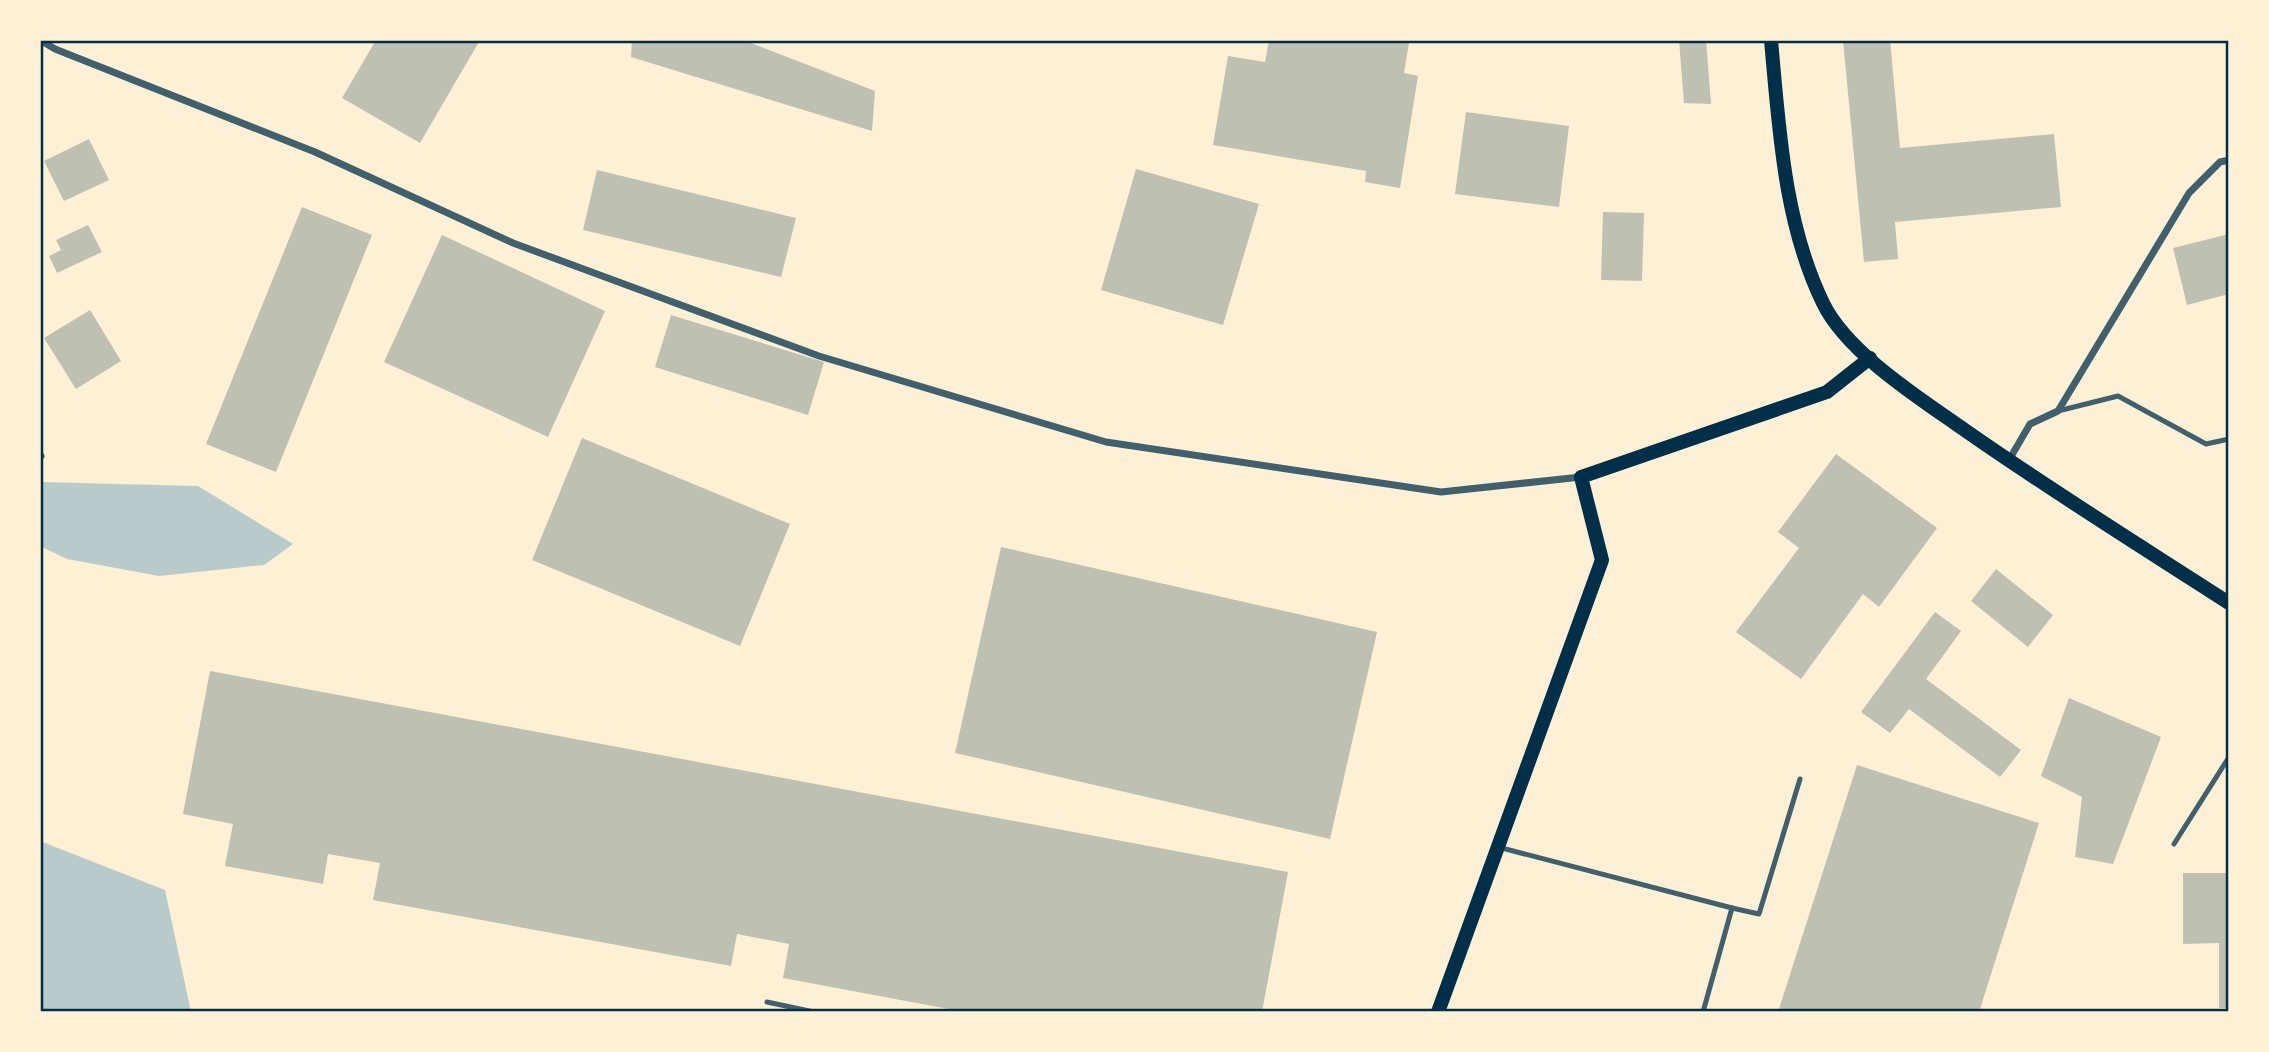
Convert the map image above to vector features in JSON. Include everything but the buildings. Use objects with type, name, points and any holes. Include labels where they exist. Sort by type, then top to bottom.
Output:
[{"type":"main road","points":[[1771,40],[1779,128],[1799,244],[1824,306],[1888,376],[2009,460],[2229,603]]},
{"type":"main road","points":[[1438,1012],[1602,560],[1581,477],[1827,392],[1870,358]]},
{"type":"street","points":[[40,40],[55,49],[315,152],[513,243],[819,356],[1106,442],[1441,492],[1581,477]]},
{"type":"street","points":[[2009,460],[2030,424],[2058,411],[2189,193],[2220,162],[2229,160]]},
{"type":"lane","points":[[2058,411],[2118,396],[2206,444],[2229,439]]},
{"type":"lane","points":[[2175,844],[2229,757]]},
{"type":"lane","points":[[1497,847],[1759,914],[1800,779]]},
{"type":"lane","points":[[1703,1012],[1732,908]]},
{"type":"lane","points":[[767,1002],[814,1012]]},
{"type":"shaded area","points":[[40,482],[198,486],[293,544],[264,565],[159,576],[67,559],[40,546]]},
{"type":"shaded area","points":[[40,841],[165,890],[191,1012],[40,1012]]}]
